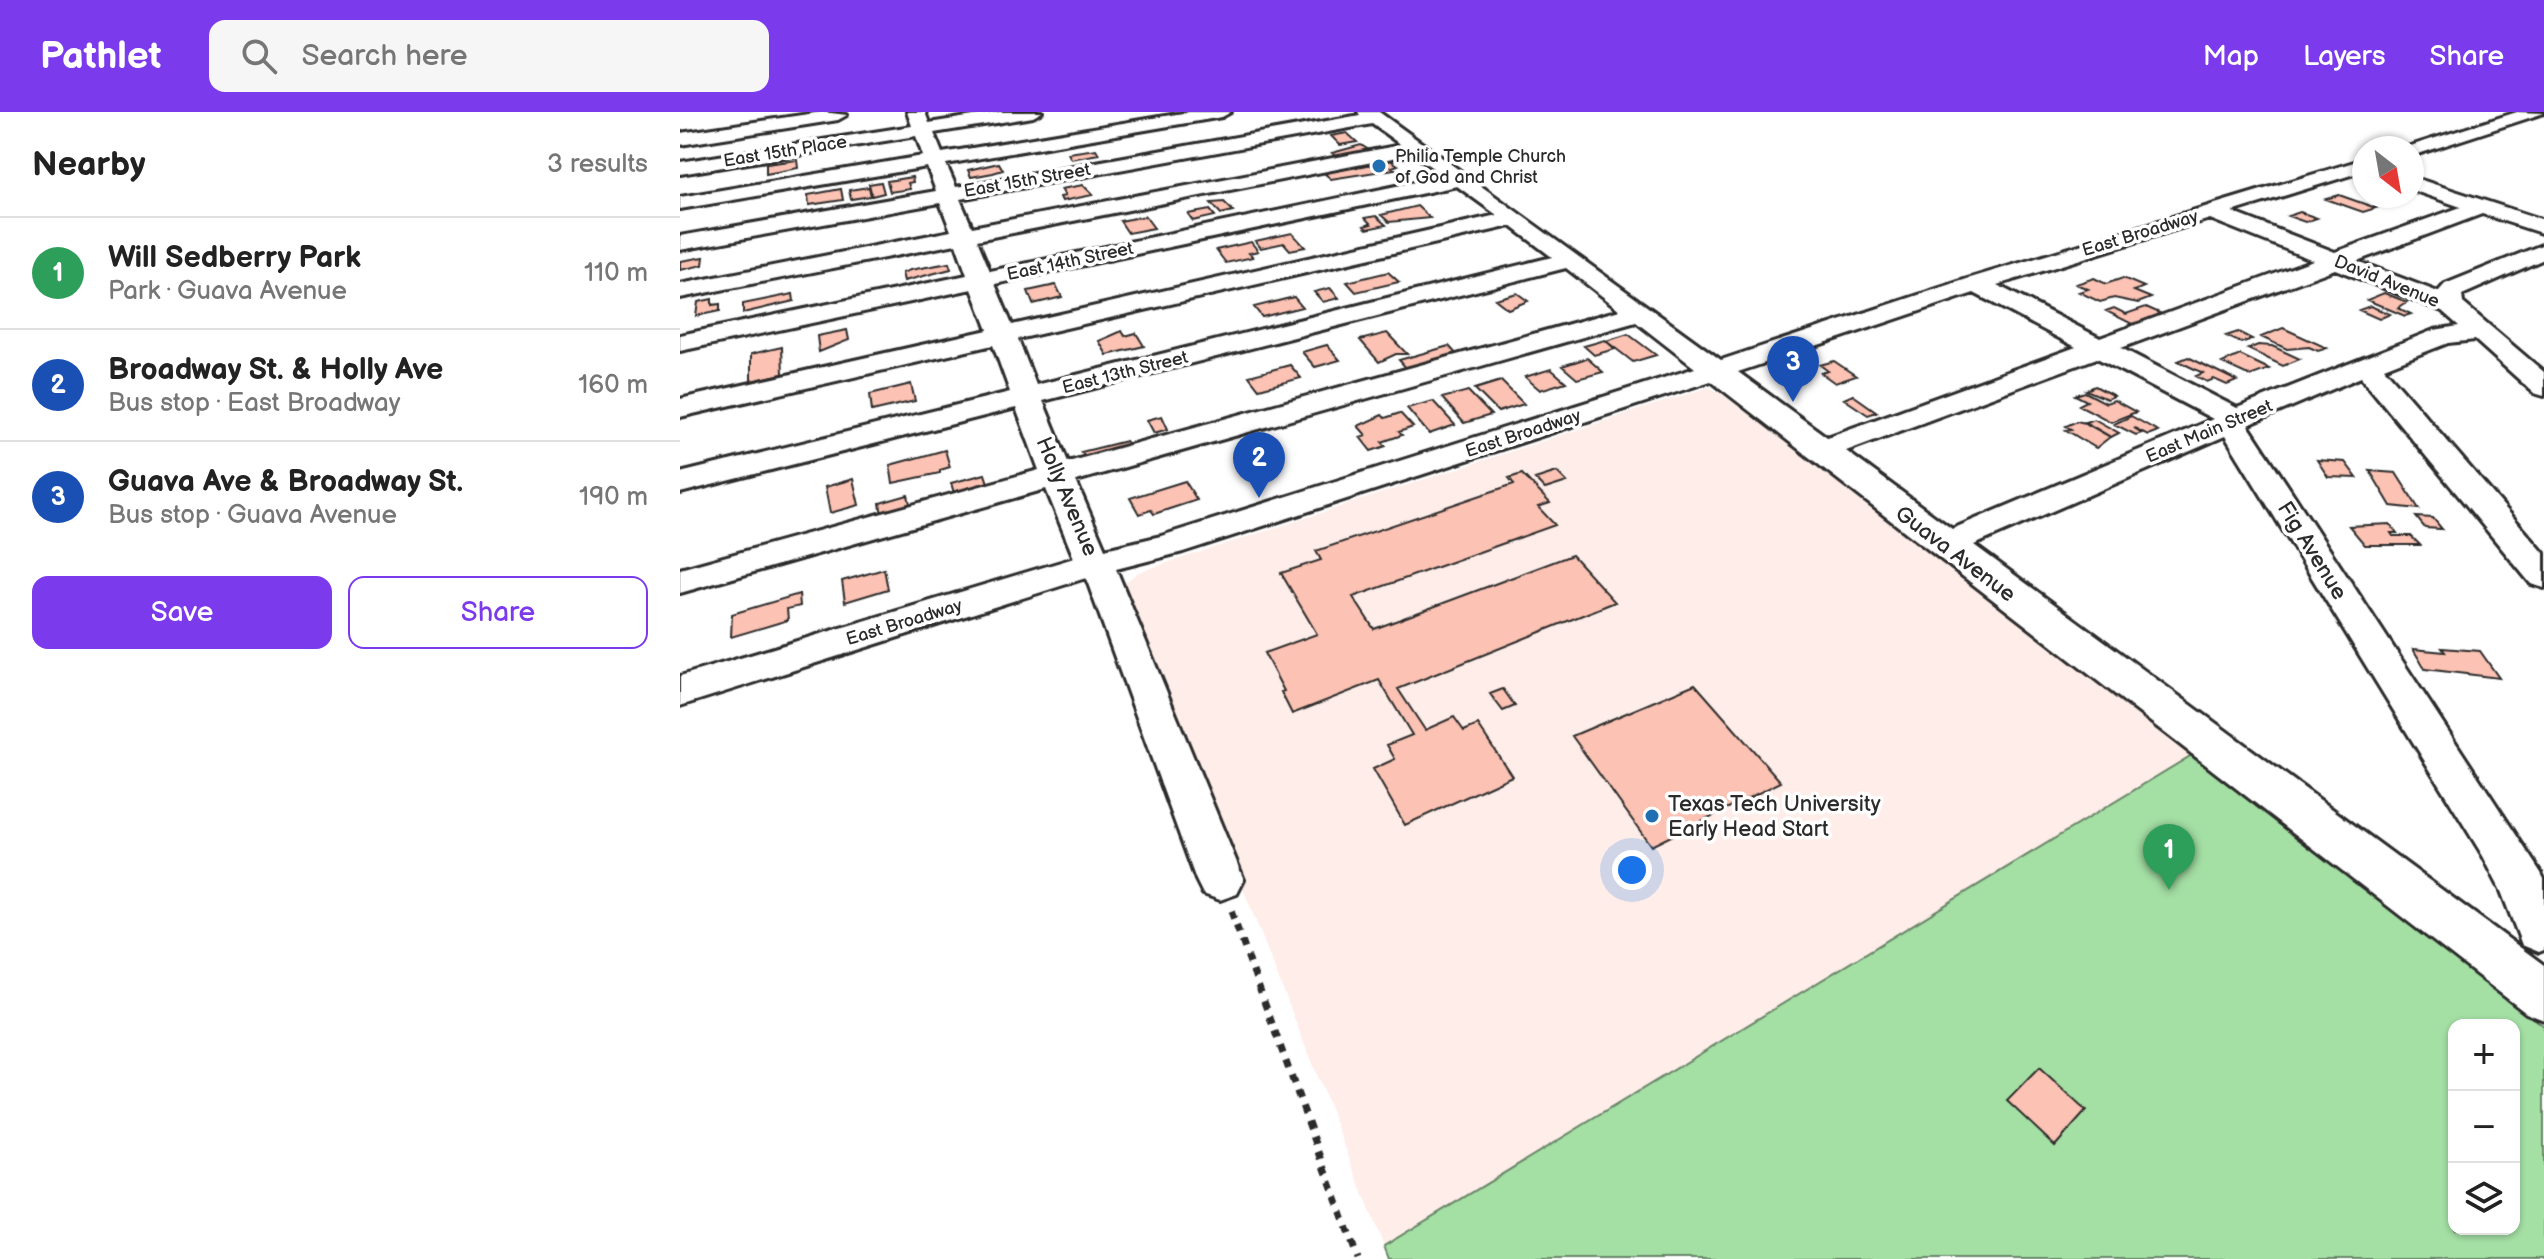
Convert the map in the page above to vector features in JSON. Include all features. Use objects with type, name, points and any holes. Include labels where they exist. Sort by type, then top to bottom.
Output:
[{"type":"street","points":[[680,139],[860,112]]},
{"type":"street","name":"East 15th Place","points":[[680,168],[919,121],[1033,112]]},
{"type":"street","points":[[680,203],[1222,112]]},
{"type":"street","points":[[2424,146],[2536,112]]},
{"type":"street","name":"Guava Avenue","points":[[1371,115],[1515,218],[2531,986]]},
{"type":"street","name":"East 15th Street","points":[[680,243],[1371,115]]},
{"type":"street","name":"Holly Avenue","points":[[919,121],[1058,476],[1095,563],[1107,583],[1220,880]]},
{"type":"street","points":[[680,291],[1416,148]]},
{"type":"street","name":"East Broadway","points":[[680,691],[1095,563],[1171,544],[1597,410],[1976,284],[2352,169]]},
{"type":"street","name":"East 14th Street","points":[[680,343],[1461,179]]},
{"type":"street","points":[[2424,187],[2544,227]]},
{"type":"street","points":[[1820,450],[2483,206]]},
{"type":"street","name":"David Avenue","points":[[2209,211],[2451,306],[2544,387]]},
{"type":"street","points":[[680,408],[1515,218]]},
{"type":"street","points":[[2451,306],[2449,294],[2454,289],[2544,251]]},
{"type":"street","name":"East 13th Street","points":[[680,483],[1570,260]]},
{"type":"street","points":[[2506,266],[2544,280]]},
{"type":"street","name":"Fig Avenue","points":[[1976,284],[2220,409],[2499,843],[2524,887],[2541,930]]},
{"type":"street","points":[[680,581],[1640,313]]},
{"type":"street","name":"East Main Street","points":[[1945,545],[2366,365],[2443,336],[2478,332]]},
{"type":"street","points":[[2366,365],[2544,576]]},
{"type":"street","points":[[2531,986],[2542,946],[2541,930]]},
{"type":"path","points":[[1220,880],[1358,1259]]},
{"type":"shaded area","name":"Texas Tech University Early Head Start","points":[[1709,387],[1721,393],[2192,755],[1384,1246],[1123,584],[1139,572]]},
{"type":"green space","points":[[2192,755],[2544,1026],[2544,1259],[1389,1259],[1384,1246]]},
{"type":"building","points":[[1347,133],[1357,142],[1340,145],[1331,136]]},
{"type":"building","points":[[1361,145],[1372,152],[1338,158],[1332,153]]},
{"type":"building","points":[[1096,149],[1099,154],[1071,159],[1068,153]]},
{"type":"building","points":[[797,160],[798,168],[766,174],[766,164]]},
{"type":"building","points":[[1390,160],[1398,165],[1392,167],[1395,169],[1331,179],[1324,173]]},
{"type":"building","points":[[999,163],[1003,170],[993,173],[971,177],[968,170]]},
{"type":"building","points":[[912,177],[913,182],[908,183],[910,189],[890,192],[887,181]]},
{"type":"building","points":[[881,182],[884,193],[872,196],[869,184]]},
{"type":"building","points":[[1083,185],[1093,195],[1062,201],[1060,197],[1065,196],[1061,189]]},
{"type":"building","points":[[869,187],[871,196],[851,199],[849,190]]},
{"type":"building","points":[[841,189],[843,200],[809,205],[808,195]]},
{"type":"building","points":[[2339,195],[2352,200],[2352,208],[2376,208],[2363,212],[2326,199]]},
{"type":"building","points":[[1224,202],[1233,211],[1221,214],[1211,203]]},
{"type":"building","points":[[1417,206],[1430,218],[1389,222],[1381,215]]},
{"type":"building","points":[[1210,210],[1215,216],[1193,221],[1188,214]]},
{"type":"building","points":[[2300,212],[2317,218],[2305,222],[2288,216]]},
{"type":"building","points":[[1145,216],[1154,228],[1128,233],[1120,221]]},
{"type":"building","points":[[1376,216],[1386,225],[1367,229],[1364,226],[1371,224],[1365,218]]},
{"type":"building","points":[[1292,233],[1305,247],[1290,250],[1284,243],[1261,248],[1255,241]]},
{"type":"building","points":[[1251,242],[1258,251],[1249,253],[1253,257],[1226,263],[1216,250]]},
{"type":"building","points":[[704,257],[703,265],[680,270],[680,261]]},
{"type":"building","points":[[949,263],[951,269],[904,281],[902,273]]},
{"type":"building","points":[[1388,272],[1399,282],[1356,292],[1347,282]]},
{"type":"building","points":[[2094,278],[2106,284],[2123,278],[2144,287],[2134,291],[2151,298],[2138,303],[2114,298],[2100,302],[2079,292],[2088,289],[2076,284]]},
{"type":"building","points":[[1056,285],[1062,297],[1033,304],[1028,291]]},
{"type":"building","points":[[1330,288],[1339,298],[1323,302],[1314,292]]},
{"type":"building","points":[[1517,293],[1528,301],[1508,309],[1495,299]]},
{"type":"building","points":[[2384,293],[2407,302],[2398,308],[2411,314],[2405,316],[2367,300]]},
{"type":"building","points":[[793,294],[794,301],[743,313],[743,304]]},
{"type":"building","points":[[1294,297],[1302,307],[1262,317],[1254,307]]},
{"type":"building","points":[[712,299],[712,305],[720,304],[720,311],[696,316],[698,302]]},
{"type":"building","points":[[2370,306],[2390,314],[2379,319],[2359,310]]},
{"type":"building","points":[[2146,307],[2164,315],[2138,327],[2106,311],[2114,308],[2126,314]]},
{"type":"building","points":[[2283,328],[2327,348],[2318,351],[2309,347],[2287,349],[2261,337]]},
{"type":"building","points":[[847,330],[849,340],[819,352],[817,336]]},
{"type":"building","points":[[1122,331],[1125,336],[1136,333],[1144,346],[1107,355],[1099,341]]},
{"type":"building","points":[[2238,332],[2252,339],[2241,343],[2226,336]]},
{"type":"building","points":[[1387,333],[1407,354],[1396,354],[1379,362],[1360,340]]},
{"type":"building","points":[[1628,334],[1656,355],[1633,362],[1606,341]]},
{"type":"building","points":[[1605,340],[1615,349],[1594,355],[1584,346]]},
{"type":"building","points":[[1327,345],[1340,360],[1315,367],[1302,352]]},
{"type":"building","points":[[2258,345],[2272,346],[2300,359],[2283,366],[2248,349]]},
{"type":"building","points":[[1449,346],[1458,356],[1407,369],[1399,360]]},
{"type":"building","points":[[782,347],[783,374],[751,381],[751,354]]},
{"type":"building","points":[[2240,355],[2269,369],[2250,376],[2222,363]]},
{"type":"building","points":[[2188,357],[2237,381],[2227,385],[2214,379],[2207,382],[2196,376],[2203,373],[2178,361]]},
{"type":"building","points":[[1587,358],[1603,372],[1577,379],[1562,366]]},
{"type":"building","points":[[1834,361],[1856,376],[1835,383],[1821,373],[1828,371],[1820,365]]},
{"type":"building","points":[[1290,365],[1301,378],[1259,389],[1249,376]]},
{"type":"building","points":[[1551,369],[1566,382],[1540,390],[1525,377]]},
{"type":"building","points":[[1501,381],[1524,404],[1498,412],[1475,389]]},
{"type":"building","points":[[911,384],[915,401],[872,411],[870,394]]},
{"type":"building","points":[[2095,386],[2114,396],[2107,399],[2086,390]]},
{"type":"building","points":[[1468,391],[1491,415],[1464,423],[1442,398]]},
{"type":"building","points":[[2085,392],[2106,403],[2114,400],[2136,412],[2111,422],[2079,405],[2087,401],[2075,395]]},
{"type":"building","points":[[1853,395],[1877,412],[1868,415],[1844,399]]},
{"type":"building","points":[[1433,401],[1455,425],[1429,434],[1407,408]]},
{"type":"building","points":[[1400,413],[1413,427],[1399,432],[1402,435],[1382,442],[1386,446],[1371,451],[1360,437],[1366,435],[1358,426],[1382,415],[1385,418]]},
{"type":"building","points":[[1162,416],[1168,429],[1154,433],[1147,420]]},
{"type":"building","points":[[2131,416],[2158,431],[2148,435],[2134,428],[2142,433],[2136,435],[2114,424]]},
{"type":"building","points":[[2094,419],[2119,433],[2111,437],[2085,422]]},
{"type":"building","points":[[2077,421],[2110,437],[2096,448],[2066,430],[2071,429],[2066,426]]},
{"type":"building","points":[[1126,441],[1129,447],[1088,458],[1081,452]]},
{"type":"building","points":[[945,450],[950,467],[940,470],[940,473],[893,483],[890,465]]},
{"type":"building","points":[[2317,460],[2345,462],[2357,478],[2328,477]]},
{"type":"building","points":[[2370,471],[2396,473],[2419,509],[2391,506]]},
{"type":"building","points":[[1557,472],[1567,482],[1545,489],[1535,479]]},
{"type":"building","points":[[985,474],[988,483],[954,493],[951,483]]},
{"type":"building","points":[[1522,474],[1550,503],[1538,507],[1555,525],[1353,597],[1374,629],[1572,555],[1615,602],[1398,689],[1425,730],[1454,717],[1464,731],[1478,725],[1512,776],[1405,825],[1373,769],[1395,759],[1387,745],[1412,735],[1379,680],[1292,714],[1281,692],[1284,691],[1264,653],[1317,634],[1281,573],[1321,560],[1316,551],[1514,484],[1509,478]]},
{"type":"building","points":[[853,479],[859,505],[830,513],[825,487]]},
{"type":"building","points":[[1185,481],[1197,500],[1154,514],[1151,510],[1139,514],[1130,498]]},
{"type":"building","points":[[908,495],[911,508],[882,516],[880,503]]},
{"type":"building","points":[[2416,517],[2433,518],[2442,529],[2425,528]]},
{"type":"building","points":[[2390,524],[2397,533],[2391,533],[2393,536],[2411,536],[2420,545],[2365,545],[2349,526]]},
{"type":"building","points":[[884,569],[888,589],[845,602],[842,581]]},
{"type":"building","points":[[799,594],[800,606],[787,609],[788,620],[731,637],[732,614]]},
{"type":"building","points":[[2442,648],[2480,651],[2499,678],[2425,669],[2413,649],[2445,652]]},
{"type":"building","points":[[1695,684],[1781,782],[1651,846],[1572,736]]},
{"type":"building","points":[[1503,689],[1515,706],[1503,711],[1490,694]]},
{"type":"building","points":[[2039,1068],[2086,1111],[2055,1146],[2007,1101]]},
{"type":"place","name":"Philia Temple Church of God and Christ","points":[[1379,166]]},
{"type":"place","name":"Guava Ave & Broadway St.","points":[[1793,402]]},
{"type":"place","name":"Broadway St. & Holly Ave","points":[[1259,498]]},
{"type":"place","name":"Texas Tech University Early Head Start","points":[[1652,816]]},
{"type":"place","name":"Will Sedberry Park","points":[[2169,890]]}]
